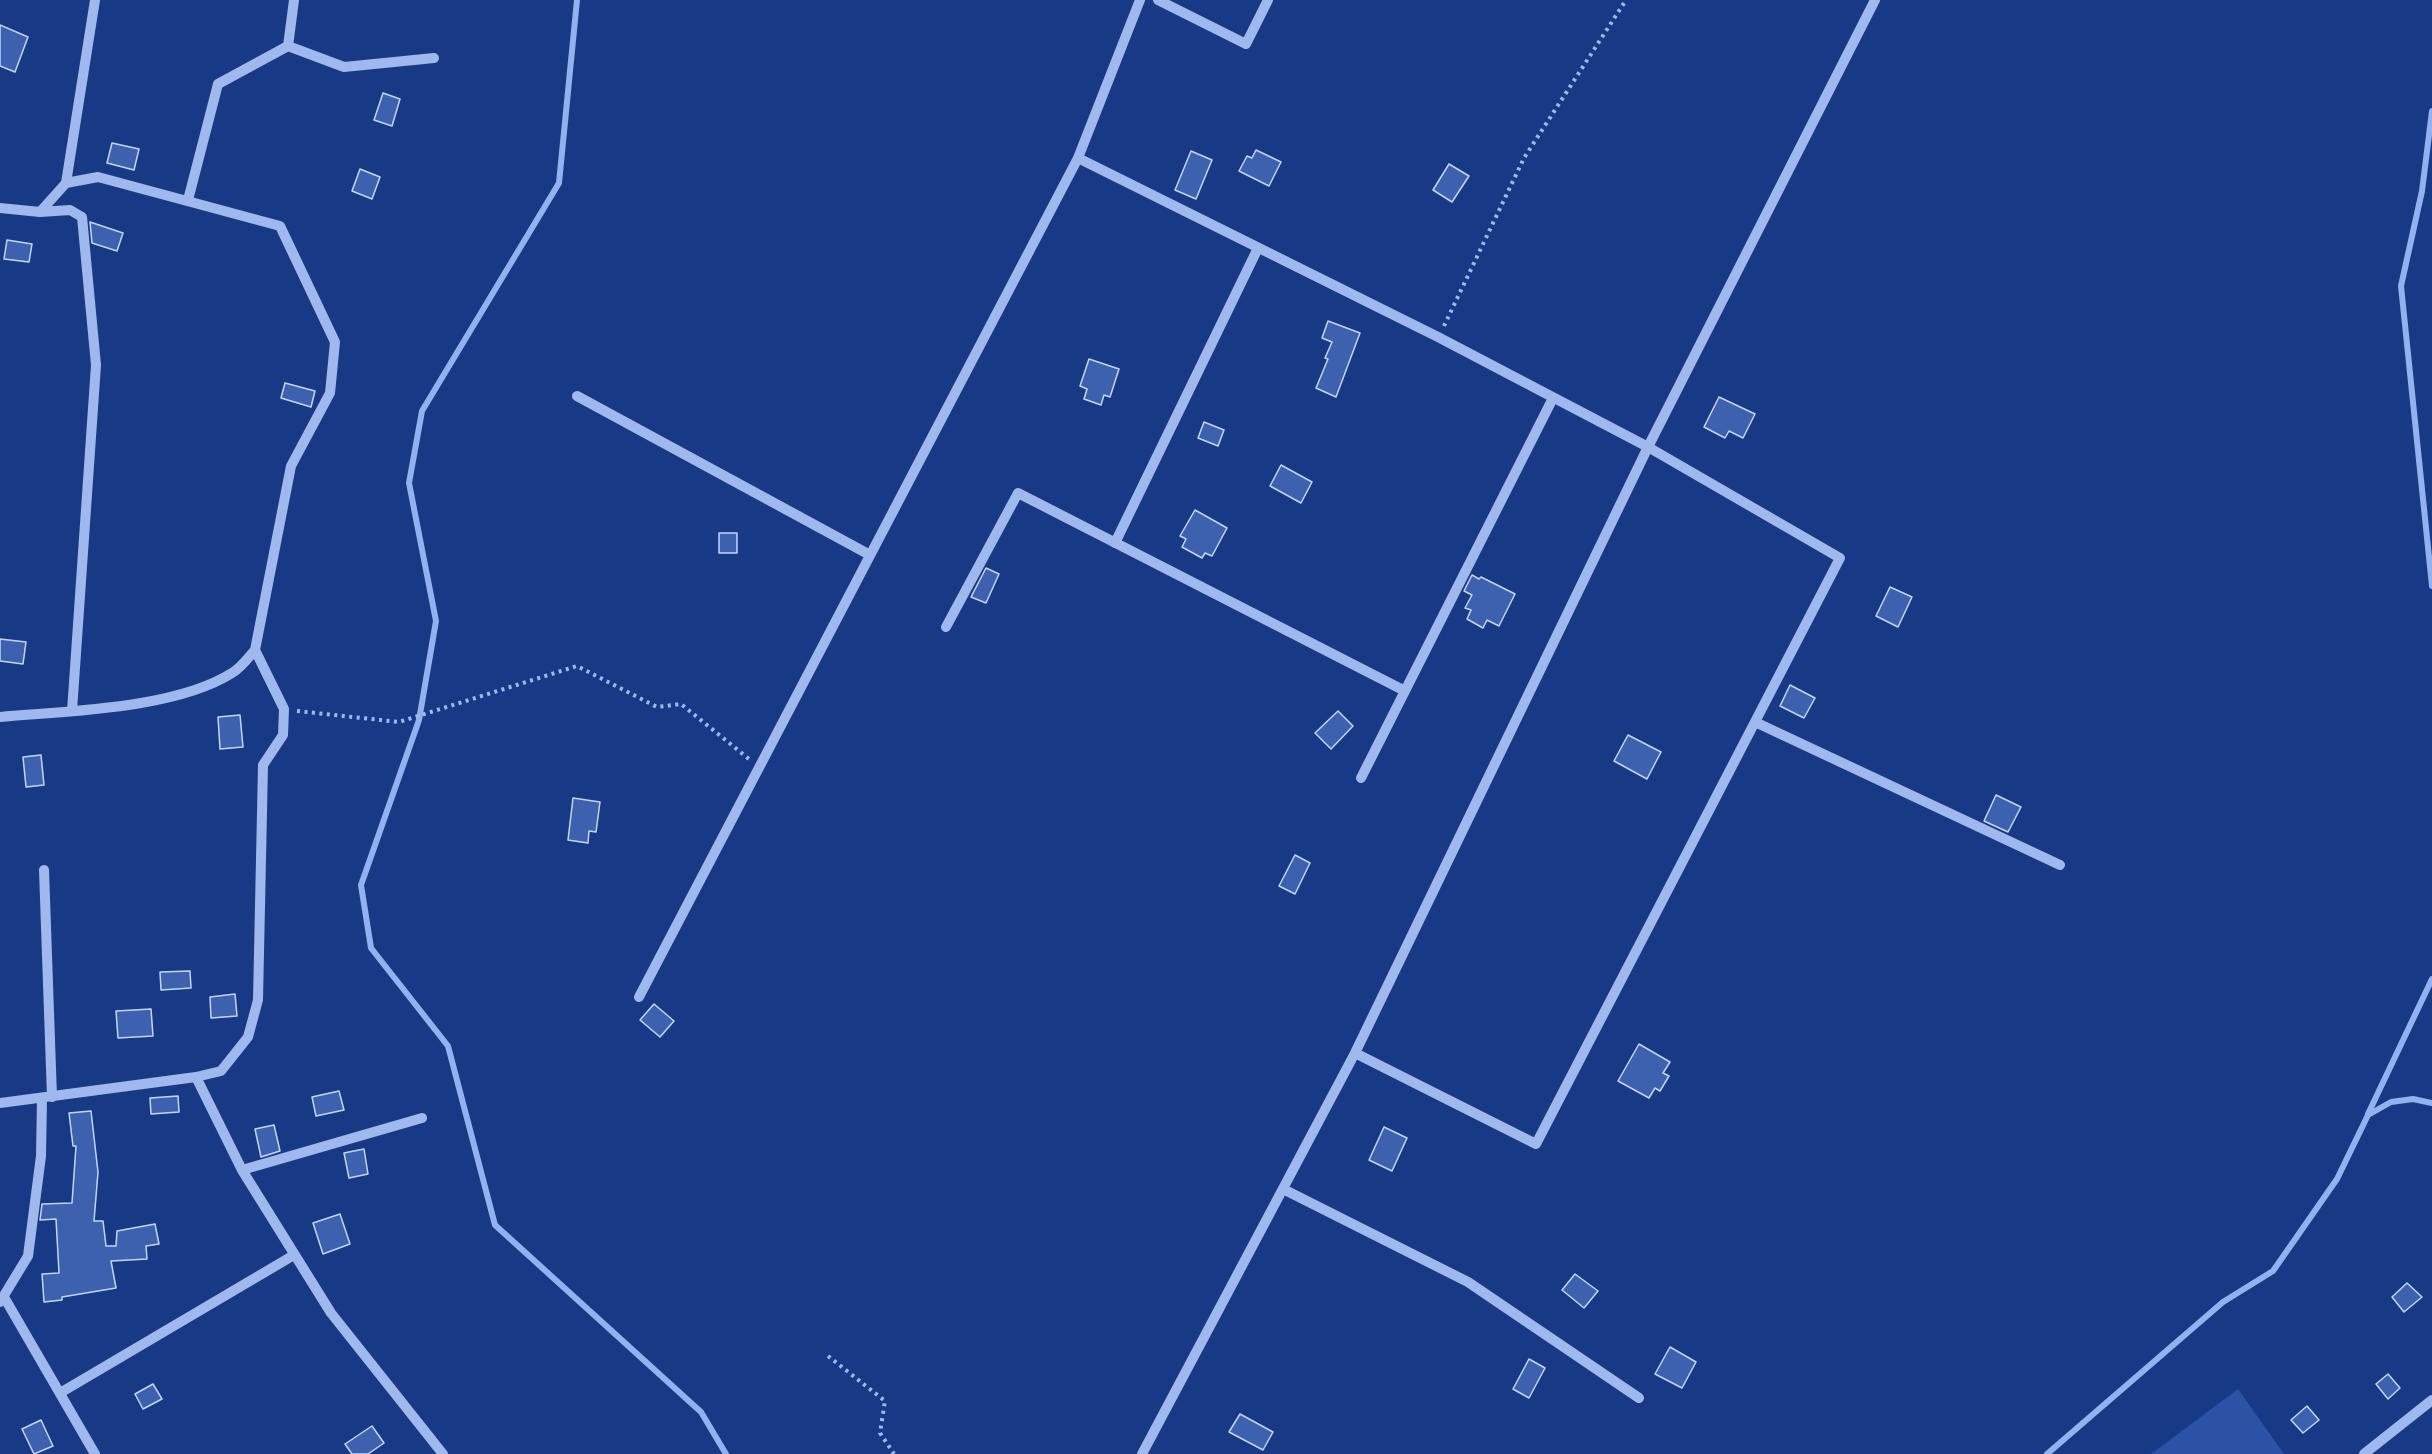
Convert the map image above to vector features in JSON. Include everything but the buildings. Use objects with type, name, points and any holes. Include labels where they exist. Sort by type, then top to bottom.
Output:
[{"type":"street","points":[[40,212],[66,183],[95,0]]},
{"type":"street","points":[[288,46],[294,0]]},
{"type":"street","points":[[639,997],[1078,158],[1140,0]]},
{"type":"street","points":[[1158,0],[1246,44],[1268,0]]},
{"type":"street","points":[[1142,1454],[1355,1053],[1648,447],[1875,0]]},
{"type":"street","points":[[188,200],[218,84],[288,46],[344,67],[434,58]]},
{"type":"street","points":[[1078,158],[1438,337],[1648,447],[1840,558],[1536,1144],[1355,1053]]},
{"type":"street","points":[[0,717],[112,707],[192,692],[233,673],[255,650],[291,466],[330,393],[335,342],[280,226],[98,177],[66,183]]},
{"type":"street","points":[[0,208],[40,212],[70,210],[82,217],[96,365],[72,711]]},
{"type":"street","points":[[1115,543],[1258,248]]},
{"type":"street","points":[[577,396],[870,555]]},
{"type":"street","points":[[1361,778],[1554,398]]},
{"type":"street","points":[[946,627],[1018,493],[1405,691]]},
{"type":"street","points":[[0,1103],[196,1077],[221,1071],[248,1037],[258,1000],[263,765],[284,735],[284,709],[255,650]]},
{"type":"street","points":[[1755,722],[2060,865]]},
{"type":"street","points":[[44,870],[47,1098],[28,1256],[2,1300],[95,1454]]},
{"type":"street","points":[[196,1077],[242,1170],[331,1313],[443,1454]]},
{"type":"street","points":[[242,1170],[423,1118]]},
{"type":"street","points":[[1283,1189],[1468,1282],[1639,1398]]},
{"type":"street","points":[[60,1393],[294,1255]]},
{"type":"street","points":[[2364,1454],[2432,1400]]},
{"type":"path","points":[[1438,337],[1524,158],[1626,0]]},
{"type":"path","points":[[284,709],[399,722],[576,666],[657,707],[681,704],[759,767]]},
{"type":"path","points":[[828,1356],[885,1401],[880,1432],[894,1454]]},
{"type":"shaded area","points":[[2238,1389],[2284,1454],[2151,1454]]},
{"type":"waterway","points":[[577,0],[559,183],[422,411],[409,483],[436,621],[419,720],[361,885],[371,948],[448,1046],[495,1225],[701,1412],[726,1454]]},
{"type":"waterway","points":[[2432,111],[2422,191],[2401,286],[2432,586]]},
{"type":"waterway","points":[[2368,1114],[2432,979]]},
{"type":"waterway","points":[[2047,1454],[2223,1302],[2273,1271],[2337,1179],[2368,1115],[2391,1102],[2413,1099],[2432,1103]]}]
